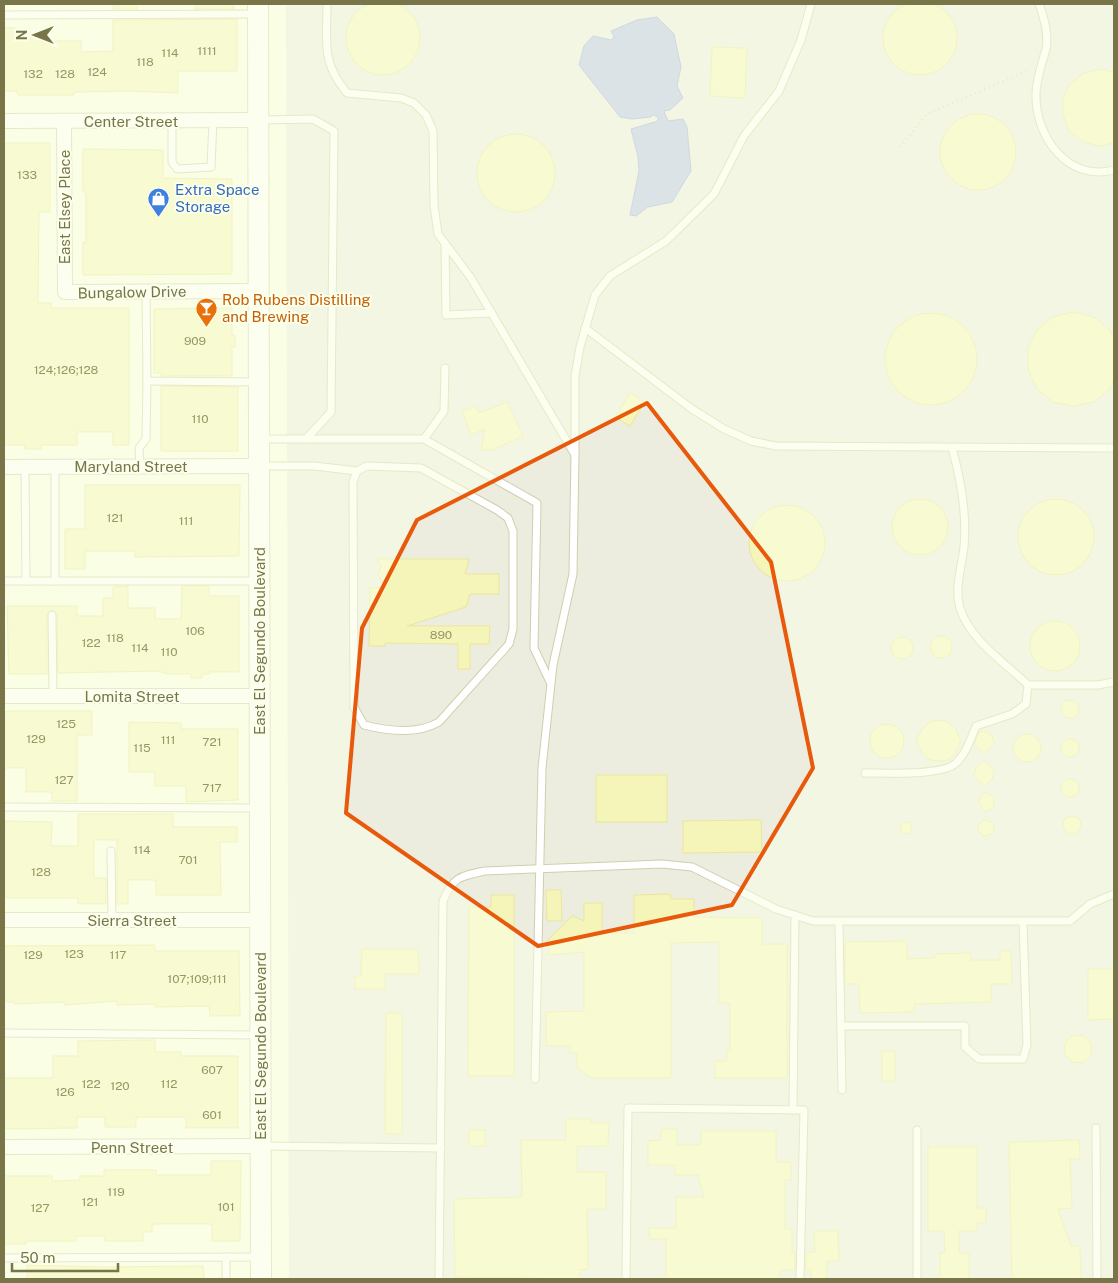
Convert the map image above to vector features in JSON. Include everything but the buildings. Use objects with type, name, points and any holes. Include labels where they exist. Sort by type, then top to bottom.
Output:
[{"type":"main road","name":"East El Segundo Boulevard","points":[[258,9],[261,1279]]},
{"type":"street","name":"Center Street","points":[[4,121],[258,120]]},
{"type":"street","name":"East Elsey Place","points":[[64,121],[65,292]]},
{"type":"street","name":"Bungalow Drive","points":[[65,292],[259,291]]},
{"type":"street","name":"Maryland Street","points":[[4,467],[259,466]]},
{"type":"street","name":"Lomita Street","points":[[4,696],[260,696]]},
{"type":"street","name":"Sierra Street","points":[[4,920],[260,920]]},
{"type":"street","name":"Penn Street","points":[[4,1147],[260,1146]]},
{"type":"lane","points":[[327,4],[327,61],[335,79],[347,93],[401,98],[414,103],[426,115],[433,131],[434,205],[438,234],[471,278],[575,455]]},
{"type":"lane","points":[[535,1079],[538,869],[542,768],[551,684],[573,574],[575,376],[585,328],[595,295],[610,276],[666,241],[714,194],[744,136],[780,91],[801,40],[811,4]]},
{"type":"lane","points":[[1040,4],[1046,27],[1046,47],[1036,94],[1039,123],[1060,157],[1076,167],[1100,174],[1114,170]]},
{"type":"lane","points":[[4,15],[258,9]]},
{"type":"lane","points":[[258,120],[312,119],[334,131],[331,412],[306,439]]},
{"type":"lane","points":[[172,120],[172,165],[176,169],[211,167],[213,120]]},
{"type":"lane","points":[[445,244],[446,316],[492,313]]},
{"type":"lane","points":[[140,466],[139,448],[146,439],[146,291]]},
{"type":"lane","points":[[585,328],[692,409],[724,430],[751,441],[776,446],[1114,448]]},
{"type":"lane","points":[[424,439],[444,411],[445,368]]},
{"type":"lane","points":[[147,381],[259,382]]},
{"type":"lane","points":[[259,439],[424,439],[537,503],[534,648],[551,684]]},
{"type":"lane","points":[[952,448],[959,472],[964,510],[964,546],[959,584],[959,606],[966,621],[981,640],[1028,685],[1098,685],[1114,682]]},
{"type":"lane","points":[[259,466],[314,466],[357,471],[367,466],[421,468],[508,518],[513,531],[513,629],[509,644],[439,722],[427,729],[386,731],[364,725],[354,707],[353,482],[357,471]]},
{"type":"lane","points":[[26,467],[26,581]]},
{"type":"lane","points":[[55,467],[55,581]]},
{"type":"lane","points":[[4,581],[259,581]]},
{"type":"lane","points":[[52,615],[52,696]]},
{"type":"lane","points":[[865,773],[936,771],[956,765],[976,726],[1012,714],[1026,704],[1028,685]]},
{"type":"lane","points":[[4,807],[260,808]]},
{"type":"lane","points":[[111,851],[112,920]]},
{"type":"lane","points":[[439,1279],[443,901],[449,886],[461,876],[485,870],[662,864],[692,867],[776,909],[813,921],[839,922],[1070,921],[1090,904],[1114,894]]},
{"type":"lane","points":[[793,1110],[795,915]]},
{"type":"lane","points":[[839,922],[842,1090]]},
{"type":"lane","points":[[841,1026],[965,1026],[965,1047],[979,1059],[1022,1059],[1027,1045],[1023,922]]},
{"type":"lane","points":[[4,1033],[260,1035]]},
{"type":"lane","points":[[626,1279],[628,1108],[804,1110],[800,1279]]},
{"type":"lane","points":[[1096,1128],[1097,1279]]},
{"type":"lane","points":[[917,1130],[917,1279]]},
{"type":"lane","points":[[260,1146],[441,1148]]},
{"type":"lane","points":[[4,1258],[261,1256]]},
{"type":"lane","points":[[226,1257],[226,1279]]},
{"type":"path","points":[[900,147],[927,114],[1041,66]]},
{"type":"highlighted area","points":[[647,403],[771,562],[813,768],[732,905],[538,946],[346,813],[362,628],[417,520]]},
{"type":"shaded area","points":[[286,4],[1114,4],[1114,1279],[289,1279]]},
{"type":"water","points":[[657,17],[674,34],[681,67],[677,86],[683,98],[670,110],[664,111],[668,121],[683,119],[687,127],[691,171],[672,202],[648,207],[636,216],[630,215],[639,171],[638,157],[631,129],[658,121],[658,117],[653,115],[651,117],[632,119],[620,117],[579,65],[584,46],[593,36],[611,40],[614,37],[611,31],[637,20]]},
{"type":"place","name":"Extra Space Storage","points":[[159,217]]},
{"type":"place","name":"Rob Rubens Distilling and Brewing","points":[[206,327]]}]
